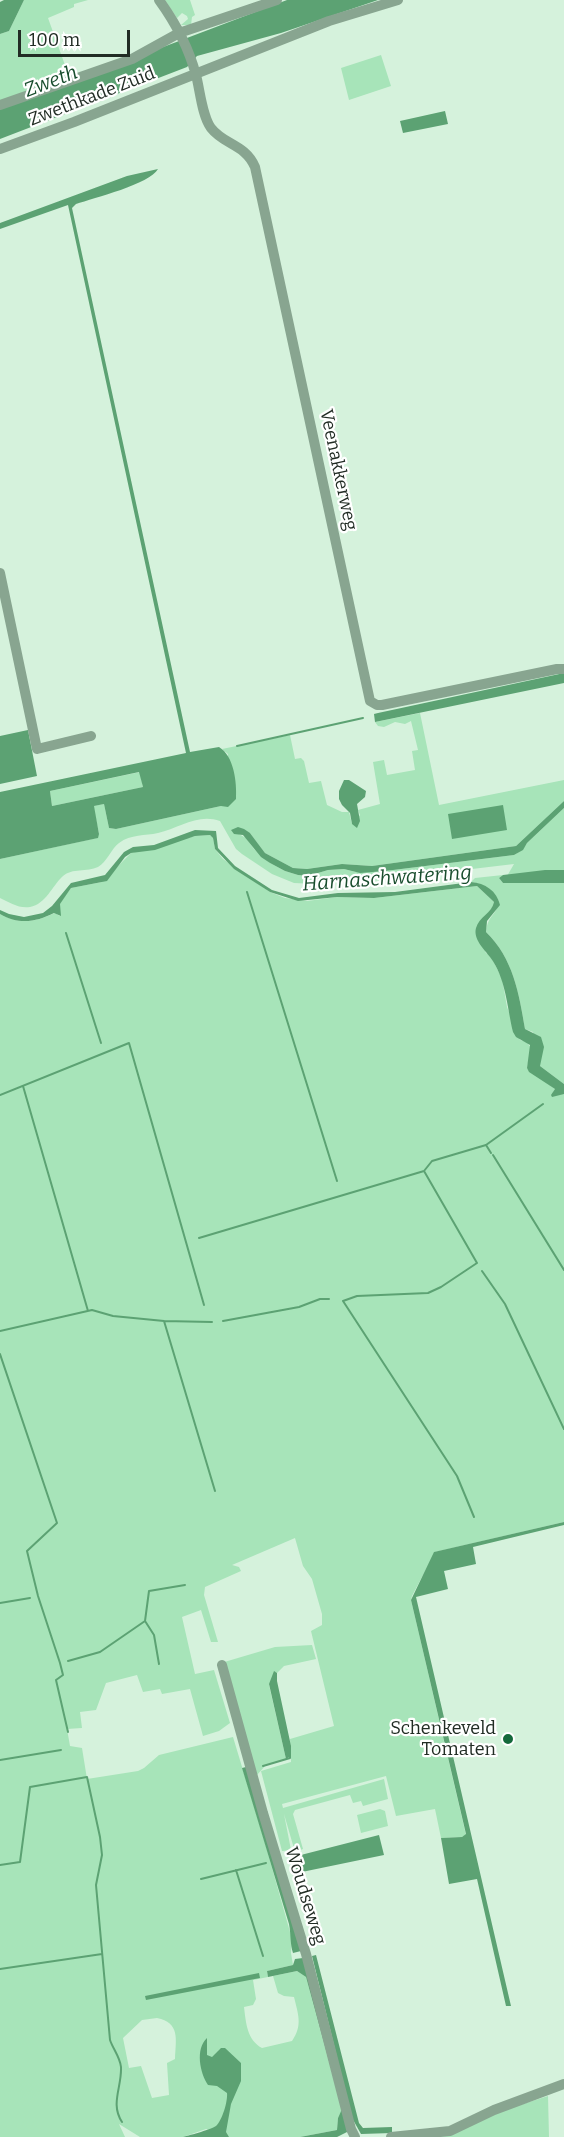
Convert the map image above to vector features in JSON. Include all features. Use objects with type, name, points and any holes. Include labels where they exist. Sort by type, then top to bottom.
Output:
[{"type":"street","points":[[159,0],[172,19],[195,70]]},
{"type":"street","points":[[0,105],[132,59],[179,35],[277,0]]},
{"type":"street","name":"Zwethkade Zuid","points":[[0,148],[74,122],[195,70],[329,21],[398,0]]},
{"type":"street","name":"Veenakkerweg","points":[[195,70],[211,129],[245,151],[255,167],[370,700],[377,705],[382,705],[564,669]]},
{"type":"street","points":[[0,573],[37,748],[91,736]]},
{"type":"street","name":"Woudseweg","points":[[222,1665],[262,1813],[306,1954],[351,2129],[356,2137]]},
{"type":"street","points":[[391,2137],[450,2131],[494,2110],[564,2084]]},
{"type":"shaded area","points":[[24,0],[88,0],[74,4],[74,7],[48,18],[70,79],[0,104],[0,34],[9,31]]},
{"type":"shaded area","points":[[24,0],[9,31],[0,34],[0,2]]},
{"type":"shaded area","points":[[165,0],[190,0],[195,15],[192,17],[191,25],[181,25],[188,19],[187,16],[182,13],[177,18]]},
{"type":"shaded area","points":[[287,0],[378,0],[281,33],[197,56],[187,67],[0,139],[0,109]]},
{"type":"shaded area","points":[[381,55],[391,86],[349,100],[341,68]]},
{"type":"shaded area","points":[[445,111],[448,124],[403,133],[400,121]]},
{"type":"shaded area","points":[[158,169],[153,175],[133,185],[76,204],[72,208],[190,752],[219,747],[224,751],[234,770],[236,799],[228,807],[221,806],[116,829],[109,828],[104,804],[94,806],[98,838],[0,859],[0,792],[186,753],[68,205],[0,229],[0,223],[127,176]],"holes":[[[139,772],[143,787],[52,806],[50,791]]]},
{"type":"shaded area","points":[[564,673],[564,683],[375,722],[374,714]]},
{"type":"shaded area","points":[[420,713],[439,805],[564,780],[564,801],[516,846],[372,866],[342,864],[307,869],[293,868],[265,853],[250,833],[237,833],[246,838],[254,849],[270,863],[298,875],[308,876],[328,870],[344,869],[356,872],[385,871],[514,855],[522,850],[564,808],[564,1084],[540,1066],[533,1032],[525,1029],[517,989],[509,965],[503,953],[486,932],[488,922],[499,901],[487,888],[471,882],[475,878],[503,875],[499,878],[503,883],[514,864],[371,881],[332,880],[315,884],[294,883],[272,874],[236,849],[220,821],[204,819],[166,831],[124,840],[98,867],[71,872],[63,876],[45,899],[36,905],[22,907],[0,898],[0,859],[97,838],[99,833],[93,806],[104,804],[109,828],[116,829],[221,806],[228,754],[222,749],[290,735],[295,759],[301,758],[304,761],[309,783],[321,781],[327,805],[342,812],[349,812],[352,824],[360,815],[358,810],[380,804],[373,762],[384,760],[387,775],[415,770],[412,751],[418,750],[411,721],[405,724],[395,722],[384,727],[378,726],[375,722]]},
{"type":"shaded area","points":[[28,730],[37,776],[0,784],[0,736]]},
{"type":"shaded area","points":[[140,772],[143,787],[52,806],[50,791]]},
{"type":"shaded area","points":[[344,780],[349,780],[366,791],[365,797],[357,804],[360,821],[357,828],[352,824],[350,813],[339,799],[339,791]]},
{"type":"shaded area","points":[[564,801],[564,808],[527,843],[523,850],[514,855],[385,871],[360,873],[344,869],[328,870],[308,876],[298,875],[285,871],[261,857],[243,835],[234,834],[231,830],[238,827],[244,829],[250,833],[265,853],[293,868],[307,869],[342,864],[372,866],[516,846]]},
{"type":"shaded area","points":[[503,805],[507,830],[452,839],[448,814]]},
{"type":"shaded area","points":[[195,830],[216,831],[218,848],[235,866],[272,890],[299,898],[338,893],[395,892],[471,882],[490,889],[500,905],[487,921],[486,932],[503,953],[509,965],[517,989],[525,1029],[541,1037],[544,1047],[540,1066],[564,1084],[564,1094],[552,1097],[555,1089],[529,1072],[527,1068],[530,1045],[516,1037],[513,1032],[500,974],[476,936],[478,924],[494,902],[477,886],[374,898],[337,897],[298,901],[270,892],[234,869],[215,849],[213,838],[210,835],[195,836],[155,850],[131,853],[125,857],[107,881],[71,888],[60,904],[61,916],[54,913],[34,920],[21,921],[0,914],[0,910],[24,917],[43,913],[52,906],[71,883],[105,875],[124,852],[133,847],[154,845]]},
{"type":"shaded area","points":[[210,835],[213,838],[215,849],[223,859],[270,892],[285,898],[307,901],[337,897],[374,898],[477,886],[494,902],[476,930],[486,953],[490,955],[502,978],[507,1007],[520,1040],[527,1042],[531,1048],[527,1068],[555,1089],[553,1093],[564,1094],[564,1522],[435,1552],[412,1596],[411,1600],[466,1835],[462,1837],[441,1838],[435,1809],[396,1816],[386,1776],[282,1804],[283,1808],[384,1779],[388,1799],[363,1806],[361,1801],[353,1803],[350,1795],[295,1810],[293,1814],[303,1849],[295,1852],[284,1814],[291,1850],[282,1851],[261,1771],[291,1762],[290,1739],[334,1726],[311,1631],[322,1625],[322,1614],[312,1579],[303,1566],[295,1538],[232,1565],[239,1567],[241,1571],[205,1587],[204,1595],[218,1642],[211,1642],[201,1610],[182,1617],[195,1674],[214,1670],[230,1723],[219,1731],[203,1736],[190,1689],[162,1694],[160,1689],[143,1692],[137,1675],[106,1683],[96,1710],[80,1712],[82,1728],[67,1729],[70,1746],[82,1748],[87,1779],[138,1771],[159,1755],[233,1737],[292,1939],[293,1965],[267,1971],[268,1977],[253,1980],[256,1999],[253,2005],[244,2007],[247,2025],[250,2036],[262,2048],[292,2041],[299,2025],[294,1997],[278,1993],[273,1976],[297,1971],[306,1977],[342,2110],[338,2118],[337,2130],[300,2137],[229,2137],[206,2129],[183,2137],[140,2137],[119,2124],[125,2137],[0,2137],[0,914],[21,921],[34,920],[55,913],[60,916],[59,904],[71,888],[102,882],[131,853],[195,836]],"holes":[[[157,2018],[164,2020],[175,2032],[175,2059],[167,2063],[169,2095],[152,2098],[141,2066],[129,2068],[123,2038],[142,2020]]]},
{"type":"shaded area","points":[[564,870],[564,883],[503,883],[499,878],[503,875]]},
{"type":"shaded area","points":[[564,1522],[564,1525],[473,1547],[476,1564],[444,1571],[448,1589],[416,1597],[511,2006],[506,2006],[477,1879],[449,1884],[441,1838],[462,1837],[466,1834],[411,1600],[434,1552]]},
{"type":"shaded area","points":[[312,1645],[316,1659],[284,1666],[277,1673],[275,1672],[269,1685],[286,1759],[265,1766],[257,1775],[221,1663],[275,1647]]},
{"type":"shaded area","points":[[274,1671],[277,1673],[291,1746],[291,1756],[286,1759],[269,1684]]},
{"type":"shaded area","points":[[246,1767],[301,1951],[293,1953],[289,1924],[242,1768]]},
{"type":"shaded area","points":[[380,1809],[385,1811],[388,1826],[361,1833],[357,1815]]},
{"type":"shaded area","points":[[379,1835],[384,1855],[297,1873],[293,1857]]},
{"type":"shaded area","points":[[316,1955],[359,2123],[363,2128],[392,2127],[392,2133],[361,2134],[352,2118],[312,1956]]},
{"type":"shaded area","points":[[303,1958],[349,2131],[337,2137],[300,2137],[337,2130],[338,2118],[342,2109],[306,1977],[297,1971],[268,1977],[267,1971],[293,1965],[295,1959]]},
{"type":"shaded area","points":[[259,1973],[260,1978],[146,2000],[145,1996]]},
{"type":"shaded area","points":[[207,2038],[207,2055],[212,2057],[221,2048],[225,2048],[241,2063],[241,2081],[231,2104],[226,2132],[229,2137],[183,2137],[216,2126],[226,2106],[227,2093],[217,2086],[208,2085],[201,2068],[201,2048]]},
{"type":"shaded area","points":[[548,2096],[549,2137],[420,2137]]},
{"type":"waterway","points":[[237,746],[363,718]]},
{"type":"waterway","points":[[247,892],[337,1181]]},
{"type":"waterway","points":[[66,933],[101,1043]]},
{"type":"waterway","points":[[0,1095],[129,1043],[204,1305]]},
{"type":"waterway","points":[[23,1086],[88,1311]]},
{"type":"waterway","points":[[199,1238],[424,1171],[432,1161],[486,1145],[543,1104]]},
{"type":"waterway","points":[[486,1145],[491,1153]]},
{"type":"waterway","points":[[493,1155],[564,1270]]},
{"type":"waterway","points":[[424,1171],[477,1263],[428,1293],[357,1296],[343,1301],[457,1476],[474,1517]]},
{"type":"waterway","points":[[482,1271],[505,1304],[564,1429]]},
{"type":"waterway","points":[[223,1321],[299,1307],[320,1299],[329,1299]]},
{"type":"waterway","points":[[0,1331],[92,1310],[113,1316],[164,1321],[212,1322]]},
{"type":"waterway","points":[[164,1321],[215,1491]]},
{"type":"waterway","points":[[0,1354],[57,1523],[27,1551],[38,1596],[63,1675],[56,1680],[68,1732]]},
{"type":"waterway","points":[[68,1661],[100,1652],[145,1621],[149,1591],[185,1585]]},
{"type":"waterway","points":[[0,1603],[30,1598]]},
{"type":"waterway","points":[[145,1621],[154,1635],[159,1664]]},
{"type":"waterway","points":[[0,1760],[61,1750]]},
{"type":"waterway","points":[[263,1766],[290,1758],[290,1756]]},
{"type":"waterway","points":[[0,1865],[20,1862],[30,1787],[87,1777],[102,1855],[96,1885],[110,2040],[121,2067],[117,2109],[122,2122]]},
{"type":"waterway","points":[[201,1879],[266,1863]]},
{"type":"waterway","points":[[236,1870],[263,1956]]},
{"type":"waterway","points":[[0,1969],[102,1954]]},
{"type":"place","name":"Schenkeveld Tomaten","points":[[508,1739]]},
{"type":"water label","name":"Zweth","points":[[51,82]]},
{"type":"water label","name":"Harnaschwatering","points":[[387,879]]}]
